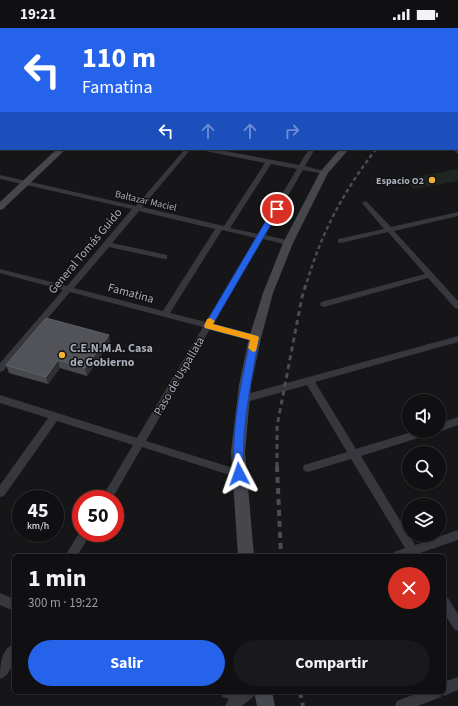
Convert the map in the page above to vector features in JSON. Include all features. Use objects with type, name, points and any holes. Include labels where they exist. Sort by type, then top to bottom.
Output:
[{"type":"main road","points":[[0,207],[61,150]]},
{"type":"main road","points":[[246,554],[238,452],[243,399],[255,338],[268,293],[288,243],[324,172],[344,150]]},
{"type":"main road","points":[[263,694],[266,706]]},
{"type":"street","name":"General Tomás Guido","points":[[0,369],[187,150]]},
{"type":"street","points":[[210,150],[324,172]]},
{"type":"street","name":"Paso de Uspallata","points":[[111,490],[311,150]]},
{"type":"street","points":[[165,314],[269,162]]},
{"type":"street","name":"Baltazar Maciel","points":[[0,177],[288,243]]},
{"type":"street","points":[[365,203],[458,306]]},
{"type":"street","points":[[341,241],[457,215]]},
{"type":"street","points":[[107,244],[164,257]]},
{"type":"street","name":"Famatina","points":[[0,271],[255,338]]},
{"type":"street","points":[[324,304],[430,275]]},
{"type":"street","points":[[243,399],[458,339]]},
{"type":"street","points":[[309,380],[414,553],[458,535]]},
{"type":"street","points":[[0,399],[239,474]]},
{"type":"street","points":[[0,493],[55,416]]},
{"type":"street","points":[[446,425],[458,421]]},
{"type":"street","points":[[308,468],[406,438]]},
{"type":"street","points":[[72,554],[80,542]]},
{"type":"street","points":[[0,599],[12,604]]},
{"type":"street","points":[[446,605],[458,625]]},
{"type":"street","points":[[0,673],[12,653]]},
{"type":"street","points":[[446,688],[458,683]]},
{"type":"street","points":[[402,706],[431,694]]},
{"type":"shaded area","name":"Espacio O2","points":[[458,169],[458,181],[413,189],[405,179]]},
{"type":"building","name":"C.E.N.M.A. Casa de Gobierno","points":[[46,318],[109,335],[85,368],[58,360],[46,377],[6,365]]},
{"type":"railway","points":[[307,282],[313,263],[335,212],[354,180],[375,150]]},
{"type":"railway","points":[[277,466],[277,426],[302,297],[307,281]]},
{"type":"railway","points":[[277,466],[281,554]]},
{"type":"railway","points":[[300,694],[303,706]]},
{"type":"slow traffic","points":[[210,321],[208,326],[255,338],[253,348]]},
{"type":"place","name":"Espacio O2","points":[[432,180]]},
{"type":"place","name":"C.E.N.M.A. Casa de Gobierno","points":[[62,355]]},
{"type":"route","points":[[239,474],[238,452],[243,399],[255,338],[208,326],[277,209]]}]
